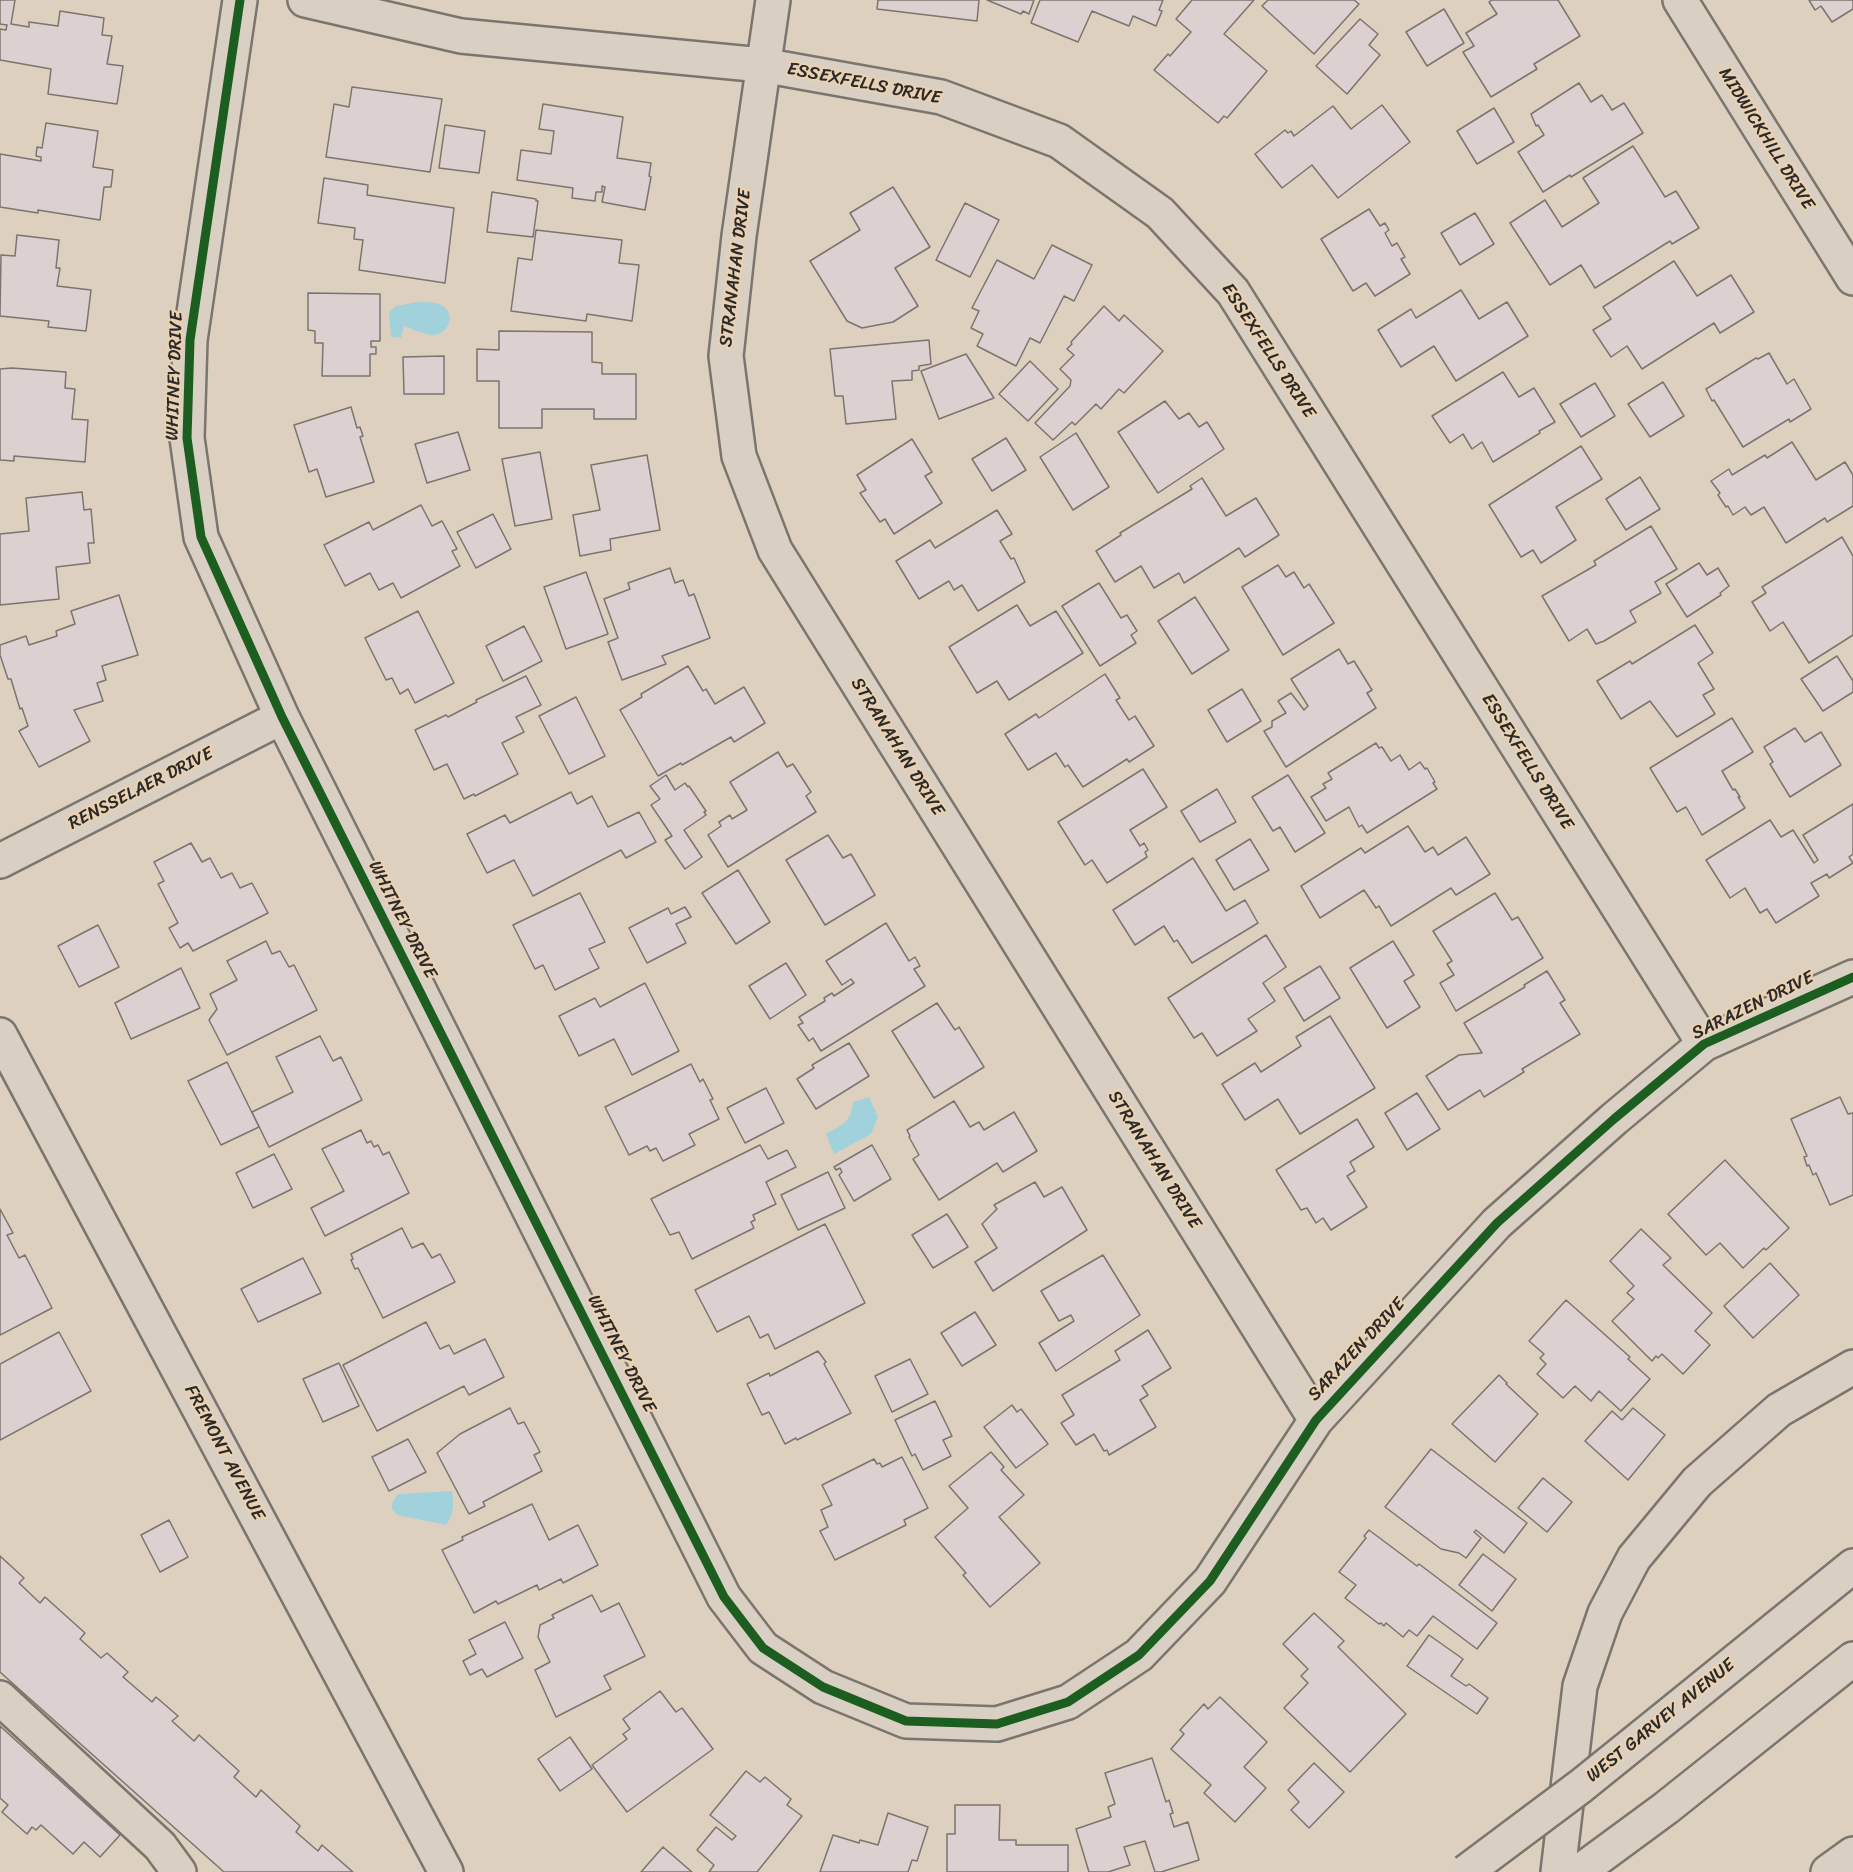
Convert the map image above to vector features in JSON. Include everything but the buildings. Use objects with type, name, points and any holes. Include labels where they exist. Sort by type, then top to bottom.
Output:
[{"type":"street","name":"WHITNEY DRIVE","points":[[240,0],[190,340],[187,438],[201,537],[282,717],[724,1597],[763,1648],[823,1687],[906,1721]]},
{"type":"street","name":"ESSEXFELLS DRIVE","points":[[305,0],[461,36],[762,65],[941,97],[1059,141],[1160,213],[1233,292],[1704,1044]]},
{"type":"street","name":"STRANAHAN DRIVE","points":[[773,0],[739,236],[726,356],[739,456],[775,550],[1316,1420]]},
{"type":"street","name":"MIDWICKHILL DRIVE","points":[[1680,0],[1853,278]]},
{"type":"street","name":"RENSSELAER DRIVE","points":[[0,861],[282,717]]},
{"type":"street","name":"SARAZEN DRIVE","points":[[906,1721],[998,1724],[1068,1702],[1139,1655],[1210,1581],[1316,1420],[1497,1222],[1614,1119],[1704,1044],[1853,977]]},
{"type":"street","name":"FREMONT AVENUE","points":[[0,1035],[446,1872]]},
{"type":"street","points":[[1558,1872],[1580,1686],[1605,1613],[1634,1558],[1697,1482],[1770,1417],[1853,1367]]},
{"type":"street","name":"WEST GARVEY AVENUE","points":[[1466,1872],[1581,1786],[1853,1566]]},
{"type":"street","points":[[1579,1872],[1666,1808],[1853,1659]]},
{"type":"street","points":[[0,1698],[160,1846],[179,1872]]},
{"type":"street","points":[[1828,1872],[1853,1854]]},
{"type":"water","points":[[417,302],[436,303],[446,309],[450,318],[447,328],[443,332],[432,335],[404,326],[401,338],[391,337],[389,312],[396,306]]},
{"type":"water","points":[[869,1097],[878,1117],[871,1134],[834,1154],[826,1134],[848,1119],[853,1102]]},
{"type":"water","points":[[452,1491],[453,1509],[446,1525],[397,1515],[392,1509],[392,1503],[398,1494]]},
{"type":"cycle path","points":[[240,0],[190,340],[187,438],[201,537],[282,717],[724,1597],[763,1648],[823,1687],[906,1721],[997,1724],[1068,1702],[1139,1655],[1210,1581],[1316,1420],[1497,1223],[1614,1119],[1704,1044],[1853,977]]}]
